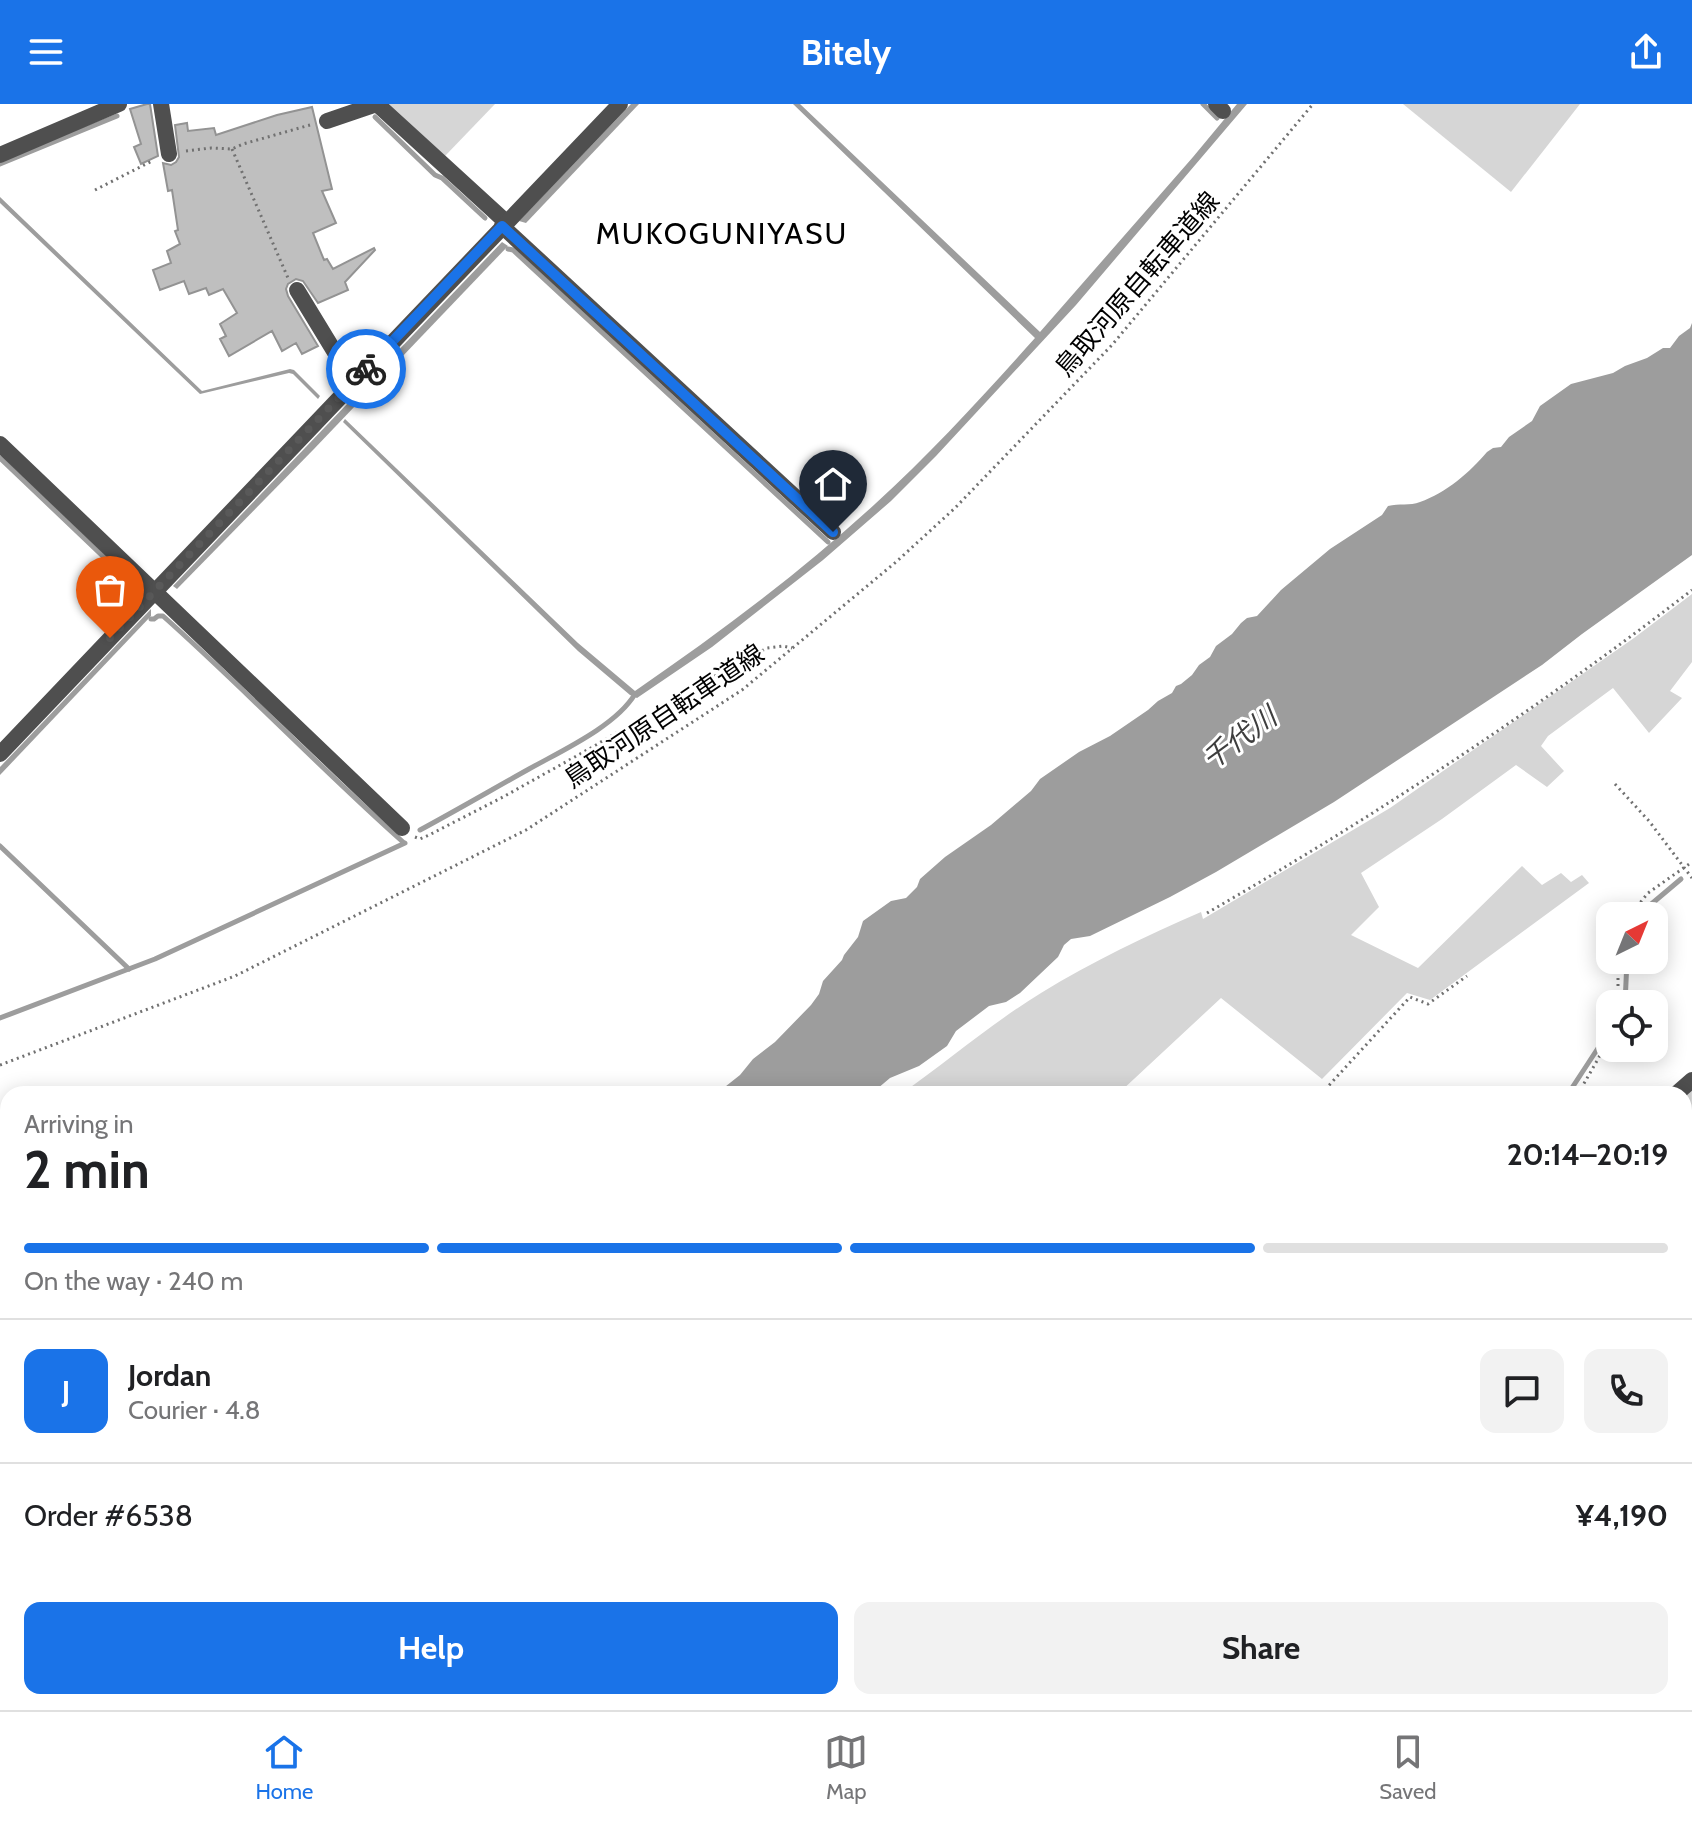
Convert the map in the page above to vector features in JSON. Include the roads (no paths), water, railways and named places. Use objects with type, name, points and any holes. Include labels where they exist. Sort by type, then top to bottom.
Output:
[{"type":"street","points":[[0,155],[119,104]]},
{"type":"street","points":[[161,104],[169,154]]},
{"type":"street","points":[[327,121],[377,104],[833,532]]},
{"type":"street","points":[[0,754],[620,104]]},
{"type":"street","points":[[297,290],[353,382]]},
{"type":"street","points":[[0,444],[402,828]]},
{"type":"water","points":[[631,104],[639,104],[526,223],[519,221]]},
{"type":"water","points":[[793,104],[800,104],[1040,332],[1237,104],[1247,104],[1076,305],[891,501],[823,560],[712,647],[637,698],[578,651],[343,422],[345,419],[578,643],[635,691],[728,625],[847,529],[937,444],[1035,338]]},
{"type":"water","points":[[0,197],[202,391],[290,369],[320,396],[318,399],[289,373],[200,394],[0,203]]},
{"type":"water","points":[[502,242],[508,246],[177,589],[173,586]]},
{"type":"water","name":"千代川","points":[[1692,323],[1692,555],[1542,665],[1334,802],[1170,897],[1090,936],[1071,939],[1058,957],[1020,993],[1006,1002],[989,1006],[956,1031],[947,1046],[919,1066],[890,1078],[880,1086],[726,1086],[811,1005],[823,981],[858,937],[863,921],[891,901],[906,898],[920,879],[991,825],[1031,791],[1040,779],[1172,693],[1241,623],[1257,616],[1281,590],[1330,549],[1382,515],[1388,506],[1416,503],[1448,487],[1487,452],[1501,447],[1509,437],[1532,421],[1540,406],[1571,384],[1613,373],[1663,348],[1670,348]]},
{"type":"water","points":[[151,609],[151,616],[0,775],[0,767]]},
{"type":"waterway","points":[[1203,104],[1217,118]]},
{"type":"waterway","points":[[0,164],[117,116]]},
{"type":"waterway","points":[[375,117],[485,218]]},
{"type":"waterway","points":[[508,249],[513,250],[828,542]]},
{"type":"waterway","points":[[0,458],[131,583],[133,597]]},
{"type":"waterway","points":[[151,619],[163,616],[403,842]]},
{"type":"waterway","points":[[420,830],[587,737],[615,717],[635,694]]},
{"type":"waterway","points":[[0,1018],[155,959],[405,843]]},
{"type":"waterway","points":[[0,846],[129,969]]},
{"type":"waterway","points":[[1654,902],[1681,879]]},
{"type":"waterway","points":[[1626,974],[1626,990]]},
{"type":"waterway","points":[[1573,1086],[1596,1051]]},
{"type":"district","name":"MUKOGUNIYASU","points":[[722,234]]}]
